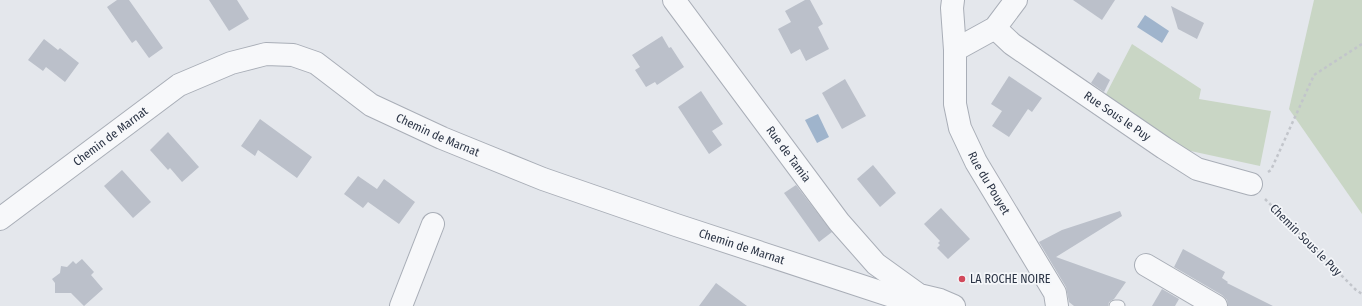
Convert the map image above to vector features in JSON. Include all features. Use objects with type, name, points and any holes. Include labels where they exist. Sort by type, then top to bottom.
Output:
[{"type":"street","name":"Rue de Tamia","points":[[674,0],[839,222],[876,264],[918,294]]},
{"type":"street","name":"Rue du Pouyet","points":[[953,0],[955,104],[960,128],[976,162],[1054,293],[1057,306]]},
{"type":"street","points":[[955,50],[995,28],[1016,0]]},
{"type":"street","name":"Rue Sous le Puy","points":[[995,28],[1012,44],[1197,169],[1251,184]]},
{"type":"street","name":"Chemin de Marnat","points":[[0,219],[179,85],[231,63],[266,54],[293,55],[316,63],[371,105],[442,138],[543,178],[684,227],[898,298],[910,299],[918,294]]},
{"type":"street","points":[[401,306],[433,224]]},
{"type":"street","points":[[1146,265],[1216,306]]},
{"type":"street","points":[[918,294],[940,300],[954,306]]},
{"type":"path","points":[[1251,184],[1271,170],[1314,75],[1362,44]]},
{"type":"path","name":"Chemin Sous le Puy","points":[[1251,184],[1285,220],[1356,290],[1362,294]]},
{"type":"green space","points":[[1314,0],[1362,0],[1362,214],[1289,109]]},
{"type":"green space","points":[[1132,44],[1201,89],[1199,99],[1271,111],[1260,166],[1186,150],[1103,100]]},
{"type":"water","points":[[1145,15],[1169,31],[1162,43],[1137,27]]},
{"type":"water","points":[[818,114],[829,137],[817,143],[805,120]]},
{"type":"building","points":[[117,0],[129,0],[163,48],[149,58],[136,40],[132,43],[107,7]]},
{"type":"building","points":[[209,0],[237,0],[249,19],[229,31]]},
{"type":"building","points":[[805,0],[810,0],[823,24],[818,27],[829,49],[806,61],[800,49],[791,54],[778,29],[791,22],[785,11]]},
{"type":"building","points":[[1073,0],[1115,0],[1102,20]]},
{"type":"building","points":[[1171,6],[1204,23],[1197,39],[1178,29]]},
{"type":"building","points":[[662,36],[669,48],[671,47],[684,67],[657,85],[655,82],[646,87],[635,70],[640,67],[632,55]]},
{"type":"building","points":[[44,39],[58,50],[60,48],[79,63],[65,82],[46,67],[43,71],[28,60]]},
{"type":"building","points":[[1098,72],[1110,80],[1104,92],[1091,83]]},
{"type":"building","points":[[1009,76],[1042,98],[1032,112],[1028,109],[1009,137],[992,126],[1002,111],[991,104]]},
{"type":"building","points":[[845,79],[866,116],[842,129],[822,93]]},
{"type":"building","points":[[701,91],[723,124],[712,131],[722,145],[709,154],[678,107]]},
{"type":"building","points":[[260,119],[312,157],[297,178],[258,150],[255,156],[241,146]]},
{"type":"building","points":[[168,132],[199,167],[182,182],[170,168],[168,170],[150,150]]},
{"type":"building","points":[[873,165],[896,193],[880,207],[857,179]]},
{"type":"building","points":[[122,170],[151,202],[133,218],[104,186]]},
{"type":"building","points":[[358,176],[377,189],[384,179],[415,202],[399,224],[368,202],[363,208],[344,194]]},
{"type":"building","points":[[796,185],[832,232],[819,242],[784,193]]},
{"type":"building","points":[[941,208],[970,239],[948,259],[937,248],[940,245],[938,243],[940,241],[924,224]]},
{"type":"building","points":[[1120,211],[1122,216],[1056,257],[1126,282],[1114,299],[1109,302],[1108,306],[1074,306],[1069,302],[1066,287],[1039,242],[1062,230]]},
{"type":"building","points":[[1183,249],[1225,272],[1222,278],[1228,282],[1227,283],[1273,306],[1228,306],[1227,300],[1222,295],[1174,267]]},
{"type":"building","points":[[82,259],[94,272],[91,275],[103,289],[84,306],[71,293],[55,293],[55,283],[52,279],[60,273],[61,266],[67,267],[73,261],[76,264]]},
{"type":"building","points":[[716,283],[747,306],[699,306]]},
{"type":"building","points":[[1162,289],[1179,299],[1175,306],[1152,306]]},
{"type":"place","name":"LA ROCHE NOIRE","points":[[962,279]]}]
